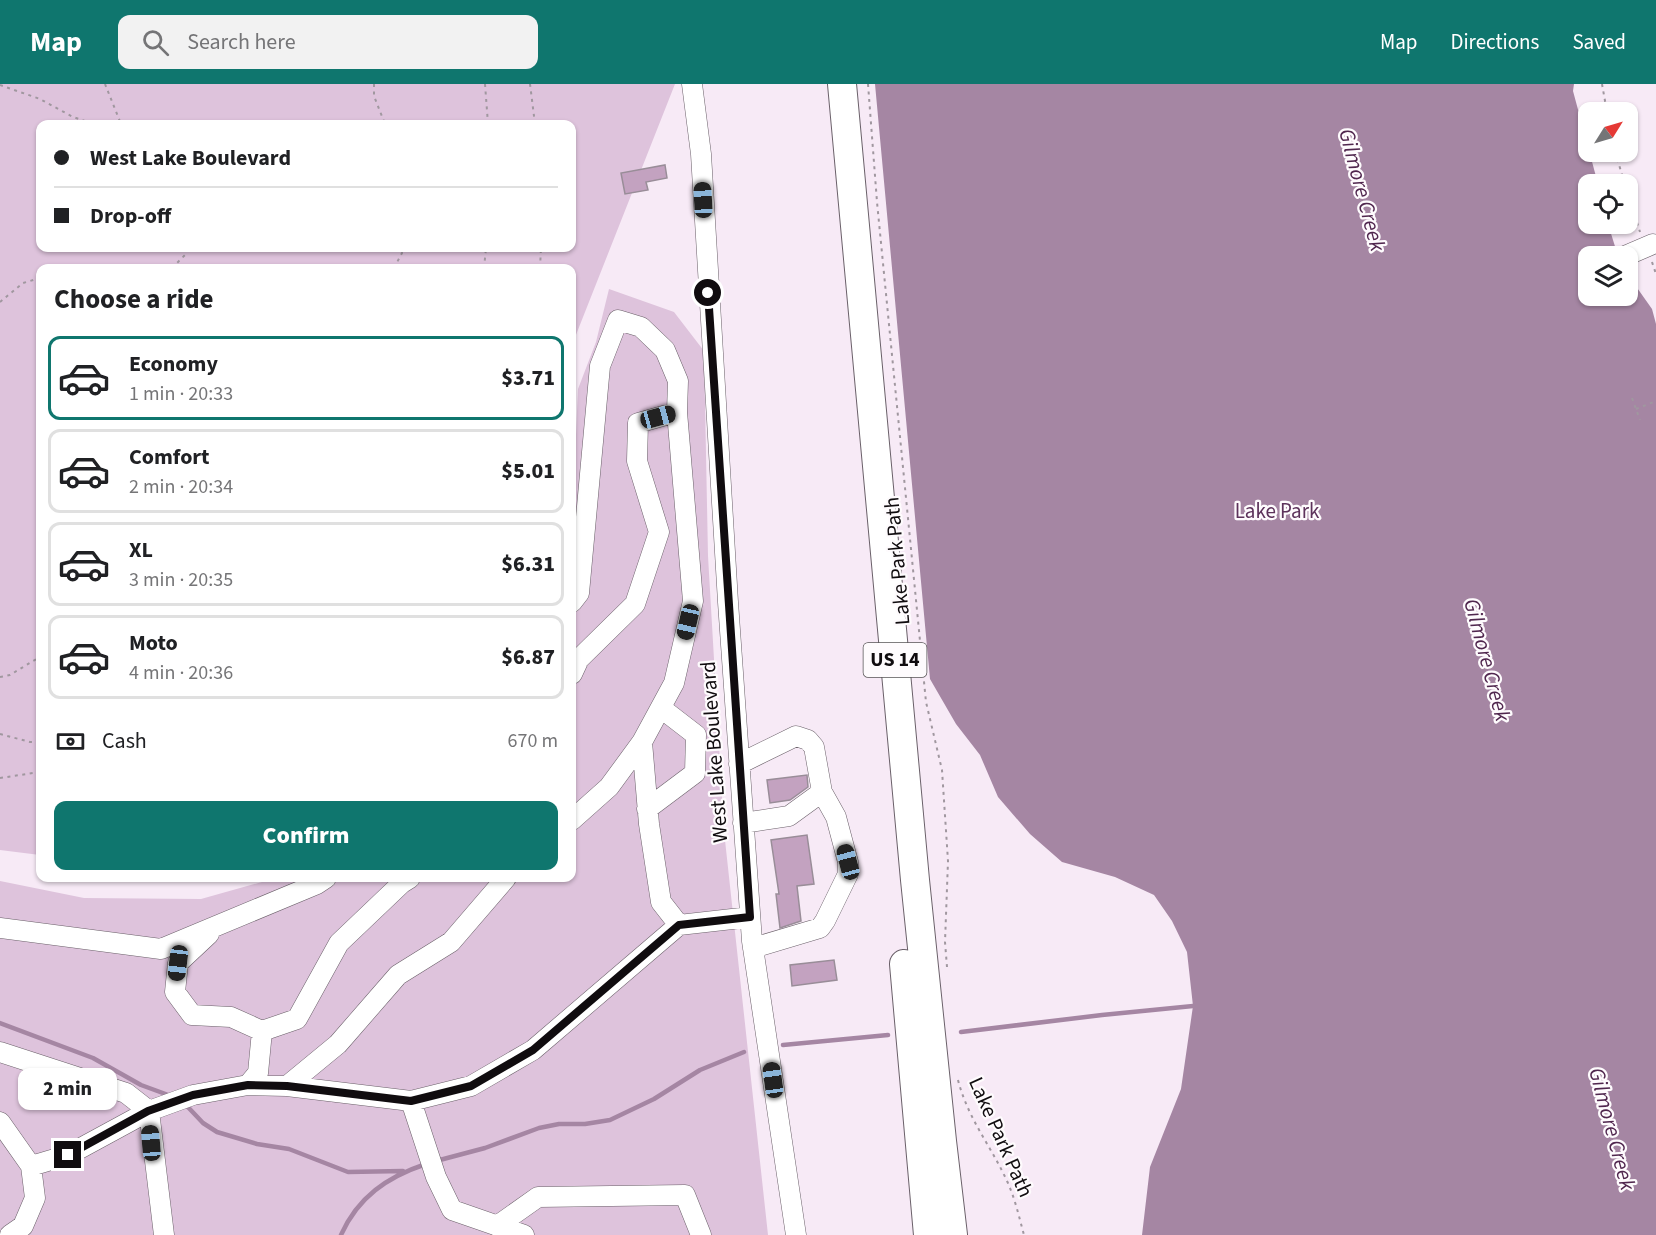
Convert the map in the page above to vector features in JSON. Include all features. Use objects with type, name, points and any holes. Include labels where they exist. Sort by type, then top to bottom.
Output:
[{"type":"highway","name":"US 14","points":[[823,84],[928,1235]]},
{"type":"highway","name":"US 14","points":[[842,84],[915,880],[953,1235]]},
{"type":"street","name":"West Lake Boulevard","points":[[692,84],[701,154],[750,917],[796,1235]]},
{"type":"street","points":[[1638,250],[1653,244]]},
{"type":"street","points":[[576,597],[579,593],[600,366],[618,320],[641,327],[665,350],[678,381],[677,412],[693,601],[674,683],[661,708],[642,742],[609,787],[576,816]]},
{"type":"street","points":[[576,665],[579,659],[634,604],[659,532],[638,461],[638,423],[677,412]]},
{"type":"street","points":[[647,809],[695,773],[696,735],[661,708]]},
{"type":"street","points":[[739,764],[796,736],[808,740],[814,747],[822,792],[836,816],[848,862],[848,873],[820,928],[753,948]]},
{"type":"street","points":[[642,742],[647,809],[661,902],[679,925]]},
{"type":"street","points":[[743,823],[789,816],[822,792]]},
{"type":"street","points":[[0,928],[161,949],[320,882]]},
{"type":"street","points":[[219,925],[178,963],[174,992],[192,1015],[231,1017],[262,1031],[297,1019],[339,943],[404,882]]},
{"type":"street","points":[[287,1086],[338,1044],[398,975],[451,942],[503,882]]},
{"type":"street","points":[[31,1166],[68,1155],[153,1109],[193,1095],[248,1085],[287,1086],[411,1101],[471,1086],[533,1050],[679,925],[750,917]]},
{"type":"street","points":[[248,1085],[258,1073],[262,1031]]},
{"type":"street","points":[[0,1052],[126,1093],[153,1109]]},
{"type":"street","points":[[411,1101],[436,1177],[453,1210],[523,1235]]},
{"type":"street","points":[[153,1109],[164,1235]]},
{"type":"street","points":[[0,1122],[31,1166],[35,1198],[22,1226],[10,1235]]},
{"type":"street","points":[[497,1226],[538,1197],[685,1195],[701,1235]]},
{"type":"path","points":[[105,84],[118,120]]},
{"type":"path","points":[[374,84],[374,96],[383,120]]},
{"type":"path","points":[[485,84],[488,120]]},
{"type":"path","points":[[530,84],[534,120]]},
{"type":"path","name":"Lake Park Path","points":[[868,84],[926,702],[942,770],[948,861],[945,942],[947,974]]},
{"type":"path","points":[[1602,84],[1605,102]]},
{"type":"path","points":[[0,85],[40,99],[82,120]]},
{"type":"path","points":[[176,264],[185,252]]},
{"type":"path","points":[[0,302],[22,283],[36,279]]},
{"type":"path","points":[[1632,398],[1640,420]]},
{"type":"path","points":[[1636,409],[1656,401]]},
{"type":"path","points":[[0,677],[10,675],[36,659]]},
{"type":"path","points":[[0,734],[36,742]]},
{"type":"path","points":[[0,778],[36,773]]},
{"type":"path","name":"Lake Park Path","points":[[957,1078],[963,1100],[974,1123],[1007,1180],[1024,1235]]},
{"type":"shaded area","points":[[0,84],[675,84],[576,335],[576,264],[36,264],[36,854],[0,850]]},
{"type":"shaded area","points":[[609,289],[674,312],[704,351],[708,556],[724,831],[768,1235],[0,1235],[0,881],[84,898],[201,899],[262,882],[576,882],[576,435],[578,389],[596,342]]},
{"type":"water","name":"Lake Park","points":[[875,84],[1574,84],[1573,91],[1578,110],[1578,162],[1592,162],[1595,174],[1578,174],[1578,234],[1611,234],[1615,246],[1578,246],[1578,306],[1638,306],[1638,289],[1652,309],[1656,324],[1656,1235],[1142,1235],[1150,1167],[1181,1089],[1193,1006],[1187,952],[1172,921],[1154,895],[1115,877],[1062,862],[1030,834],[998,797],[980,755],[956,724],[930,679]]},
{"type":"building","points":[[665,165],[667,178],[646,182],[648,190],[625,194],[621,173]]},
{"type":"building","points":[[807,775],[808,787],[790,800],[770,803],[767,780]]},
{"type":"building","points":[[807,835],[814,884],[797,886],[801,921],[780,928],[776,894],[779,894],[771,840]]},
{"type":"building","points":[[834,960],[837,980],[792,986],[790,965]]},
{"type":"waterway","points":[[961,1032],[1193,1006]]},
{"type":"waterway","points":[[0,1023],[93,1058],[141,1085],[171,1096]]},
{"type":"waterway","points":[[783,1045],[888,1035]]},
{"type":"waterway","points":[[436,1161],[485,1148],[539,1128],[610,1120],[654,1099],[700,1070],[744,1052]]},
{"type":"waterway","points":[[186,1105],[203,1123],[217,1132],[257,1144],[289,1149],[348,1172],[403,1171]]},
{"type":"waterway","points":[[341,1235],[356,1210],[375,1190],[399,1175],[426,1164]]},
{"type":"route","points":[[68,1155],[148,1111],[193,1095],[248,1085],[287,1086],[411,1101],[471,1086],[533,1050],[679,925],[750,917],[708,293]]},
{"type":"water label","name":"Gilmore Creek","points":[[1362,190]]},
{"type":"water label","name":"Gilmore Creek","points":[[1487,660]]},
{"type":"water label","name":"Gilmore Creek","points":[[1612,1129]]}]
